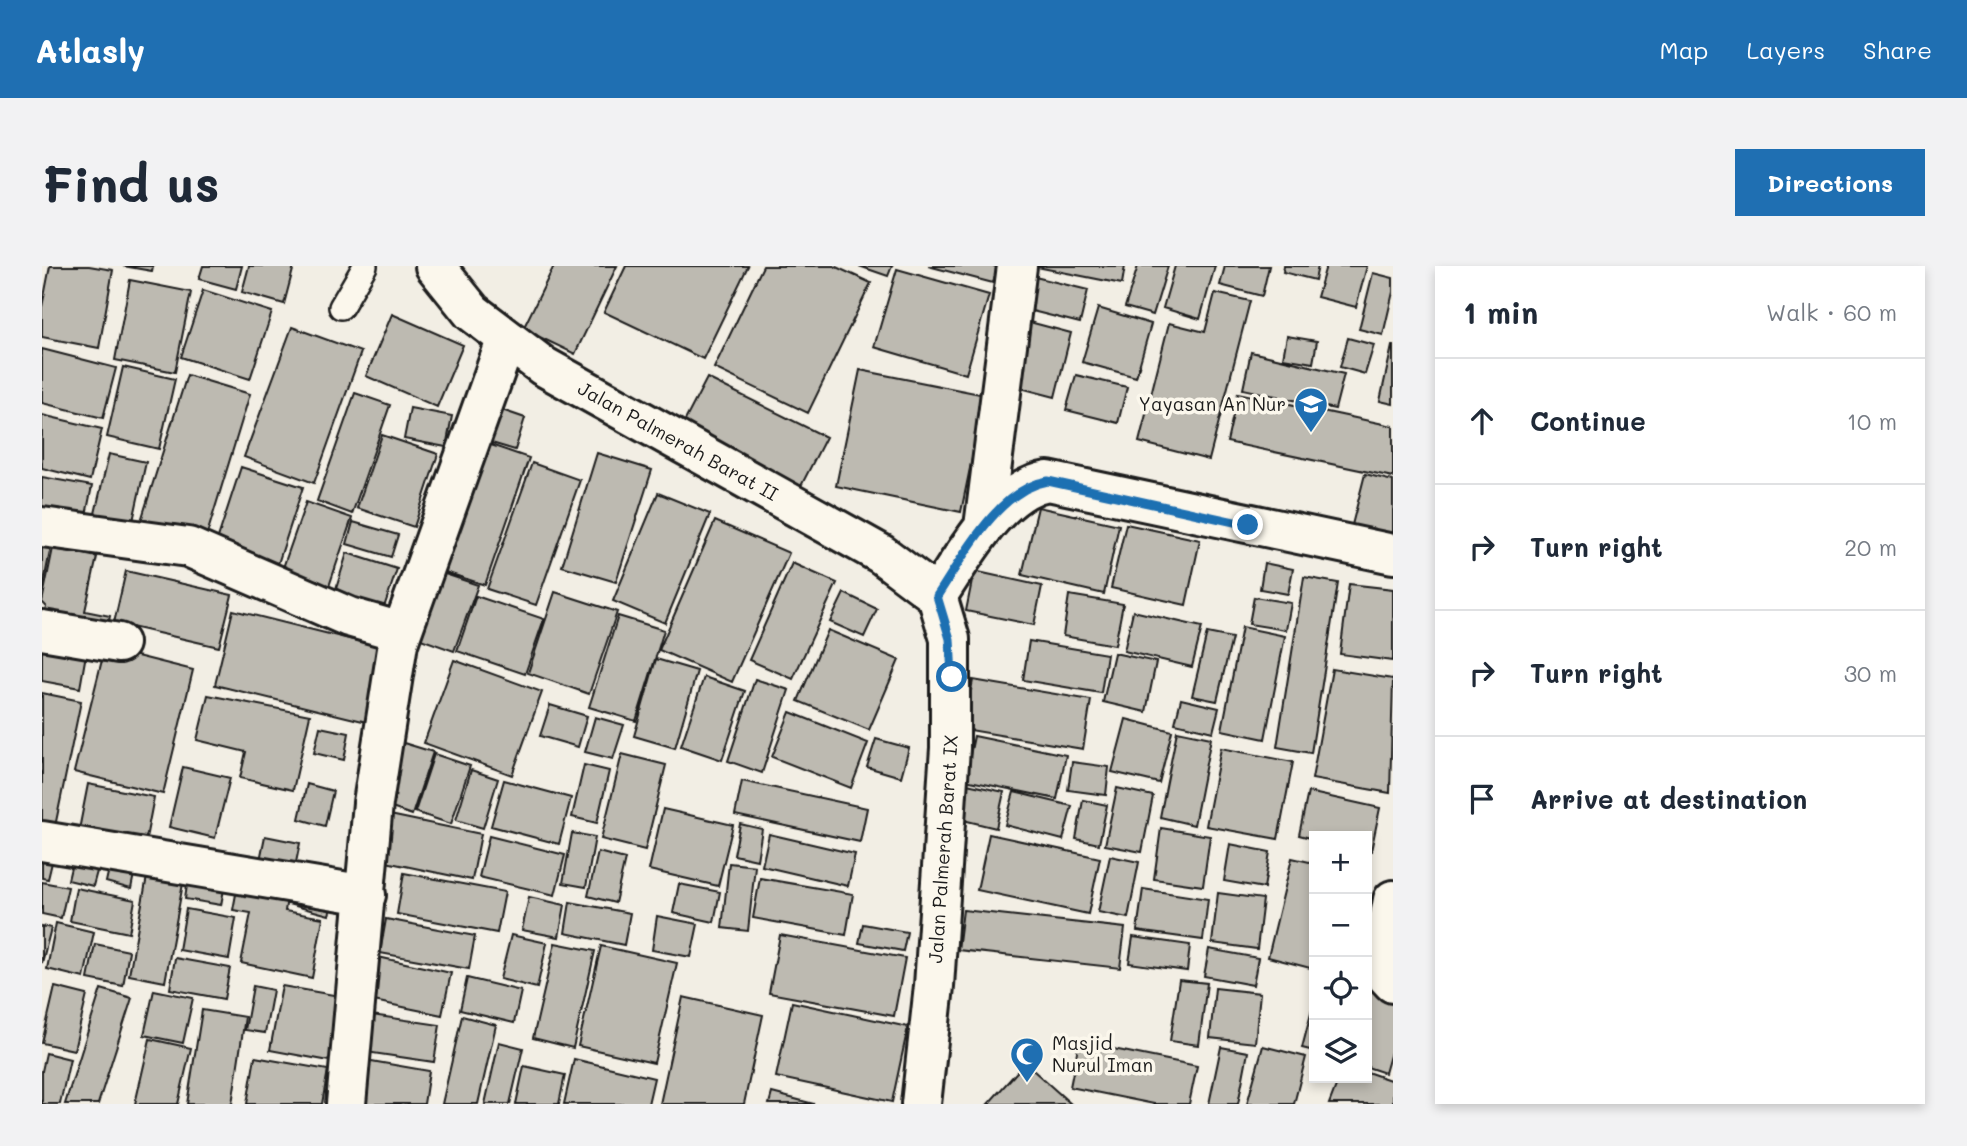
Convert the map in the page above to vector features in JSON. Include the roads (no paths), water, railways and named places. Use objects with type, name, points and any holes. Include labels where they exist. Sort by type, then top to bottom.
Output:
[{"type":"street","name":"Jalan Palmerah Barat II","points":[[435,266],[472,312],[506,341],[543,366],[881,554],[937,596]]},
{"type":"street","points":[[984,527],[1017,266]]},
{"type":"street","points":[[346,1104],[373,803],[401,632],[506,341]]},
{"type":"street","points":[[937,596],[984,527],[1032,483],[1048,481],[1393,554]]},
{"type":"street","points":[[42,527],[188,547],[349,617],[401,632]]},
{"type":"street","name":"Jalan Palmerah Barat IX","points":[[921,1104],[935,973],[950,748],[950,639],[937,596]]},
{"type":"street","points":[[42,630],[119,643]]},
{"type":"street","points":[[42,841],[366,895]]},
{"type":"street","points":[[1393,900],[1380,969],[1393,983]]},
{"type":"lane","points":[[341,307],[365,266]]},
{"type":"place","name":"Yayasan An Nur","points":[[1311,434]]},
{"type":"place","name":"Masjid Nurul Iman","points":[[1027,1084]]}]
